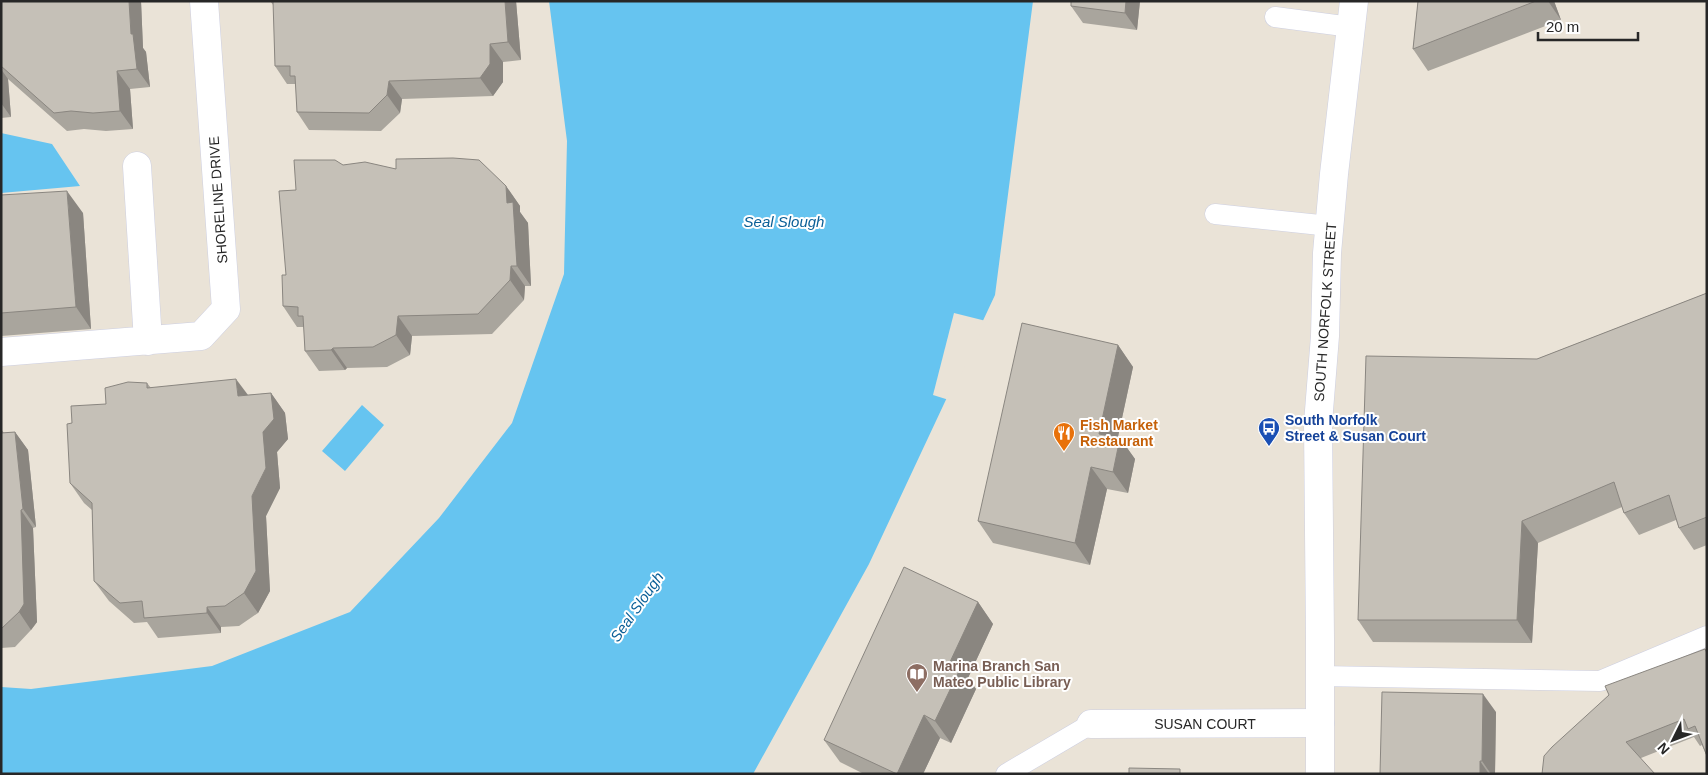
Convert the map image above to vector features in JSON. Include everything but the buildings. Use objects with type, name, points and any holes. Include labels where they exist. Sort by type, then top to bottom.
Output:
[{"type":"street","name":"SHORELINE DRIVE","points":[[1,352],[201,336],[226,310],[204,1]]},
{"type":"street","name":"SOUTH NORFOLK STREET","points":[[1320,774],[1318,423],[1325,336],[1327,253],[1352,14]]},
{"type":"street","points":[[137,166],[148,340]]},
{"type":"street","name":"SUSAN COURT","points":[[1091,724],[1320,724]]},
{"type":"lane","points":[[1274,17],[1352,14]]},
{"type":"lane","points":[[1215,214],[1330,226]]},
{"type":"lane","points":[[1320,676],[1600,681],[1707,636]]},
{"type":"lane","points":[[1006,774],[1091,724]]},
{"type":"water","name":"Seal Slough","points":[[549,1],[1033,1],[995,295],[869,564],[753,774],[1,774],[1,687],[31,689],[212,666],[350,612],[439,518],[512,423],[564,274],[567,141]]},
{"type":"water","points":[[1,133],[52,144],[80,186],[1,193]]},
{"type":"water","points":[[362,405],[384,425],[345,471],[322,451]]},
{"type":"pier","points":[[954,313],[986,321],[949,400],[933,395]]},
{"type":"place","name":"South Norfolk Street & Susan Court","points":[[1269,447]]},
{"type":"place","name":"Fish Market Restaurant","points":[[1064,452]]},
{"type":"place","name":"Marina Branch San Mateo Public Library","points":[[917,693]]}]
